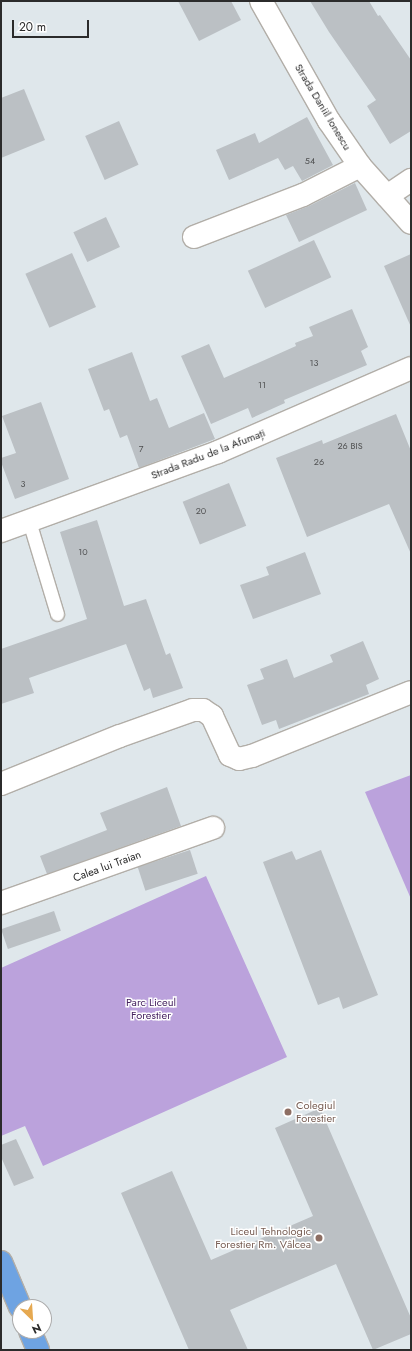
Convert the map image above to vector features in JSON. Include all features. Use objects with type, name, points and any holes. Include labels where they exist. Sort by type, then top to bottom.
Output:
[{"type":"main road","points":[[1,1262],[17,1299]]},
{"type":"main road","points":[[33,1339],[38,1350]]},
{"type":"street","name":"Strada Daniil Ionescu","points":[[261,1],[329,122],[360,166],[411,223]]},
{"type":"street","points":[[194,237],[303,195],[360,166]]},
{"type":"street","points":[[387,196],[411,180]]},
{"type":"street","name":"Strada Radu de la Afumați","points":[[1,529],[218,452],[411,368]]},
{"type":"street","points":[[1,784],[120,736],[193,710],[203,710],[212,716],[230,755],[239,759],[252,756],[411,692]]},
{"type":"street","name":"Calea lui Traian","points":[[1,903],[213,828]]},
{"type":"lane","points":[[29,520],[57,614]]},
{"type":"green space","points":[[411,775],[411,899],[365,792]]},
{"type":"green space","name":"Parc Liceul Forestier","points":[[206,876],[287,1057],[43,1166],[25,1126],[1,1136],[1,968]]},
{"type":"building","points":[[178,1],[231,1],[241,20],[199,41]]},
{"type":"building","points":[[310,1],[369,1],[378,16],[380,15],[411,60],[411,131],[390,144],[367,106],[376,100],[329,32]]},
{"type":"building","points":[[24,89],[45,140],[1,158],[1,98]]},
{"type":"building","points":[[307,117],[333,165],[302,181],[293,166],[285,170],[278,158],[229,180],[216,150],[255,133],[259,143]]},
{"type":"building","points":[[119,121],[139,165],[105,180],[85,136]]},
{"type":"building","points":[[355,183],[367,210],[299,242],[286,215],[309,206]]},
{"type":"building","points":[[106,217],[120,247],[87,262],[73,232]]},
{"type":"building","points":[[314,240],[331,277],[265,308],[248,271]]},
{"type":"building","points":[[72,253],[96,307],[49,328],[25,274]]},
{"type":"building","points":[[411,254],[411,327],[384,266]]},
{"type":"building","points":[[352,309],[368,347],[361,351],[367,365],[284,400],[285,403],[252,418],[248,408],[211,424],[181,356],[209,344],[224,378],[296,346],[295,343],[313,336],[309,327]]},
{"type":"building","points":[[132,352],[150,401],[157,398],[169,428],[204,413],[215,439],[139,468],[127,435],[120,438],[109,409],[104,411],[88,369]]},
{"type":"building","points":[[41,402],[69,479],[15,499],[1,462],[1,458],[16,453],[2,416]]},
{"type":"building","points":[[396,414],[411,451],[411,554],[389,504],[307,537],[276,458],[322,440],[323,444]]},
{"type":"building","points":[[229,483],[246,526],[200,544],[183,502]]},
{"type":"building","points":[[97,520],[124,606],[146,599],[166,655],[170,653],[183,688],[153,698],[150,688],[144,691],[126,644],[29,678],[34,693],[1,704],[1,649],[87,619],[60,532]]},
{"type":"building","points":[[305,552],[321,594],[253,619],[240,585],[269,575],[266,567]]},
{"type":"building","points":[[363,641],[379,679],[366,685],[369,694],[279,729],[276,720],[262,725],[247,685],[264,679],[260,669],[287,659],[294,678],[333,662],[330,655]]},
{"type":"building","points":[[167,787],[181,826],[47,874],[40,856],[107,830],[100,813]]},
{"type":"building","points":[[190,850],[198,874],[145,891],[138,867]]},
{"type":"building","points":[[321,850],[378,995],[343,1009],[339,997],[318,1005],[263,862],[292,851],[296,860]]},
{"type":"building","points":[[54,911],[61,931],[8,949],[1,929]]},
{"type":"building","name":"Liceul Tehnologic Forestier Rm. Vâlcea","points":[[320,1108],[411,1318],[411,1334],[373,1350],[336,1264],[230,1310],[248,1350],[189,1350],[121,1193],[172,1171],[211,1260],[313,1216],[275,1128]]},
{"type":"building","points":[[16,1139],[34,1178],[14,1186],[1,1157],[1,1145]]},
{"type":"place","name":"Colegiul Forestier","points":[[288,1112]]},
{"type":"place","name":"Liceul Tehnologic Forestier Rm. Vâlcea","points":[[319,1238]]}]
